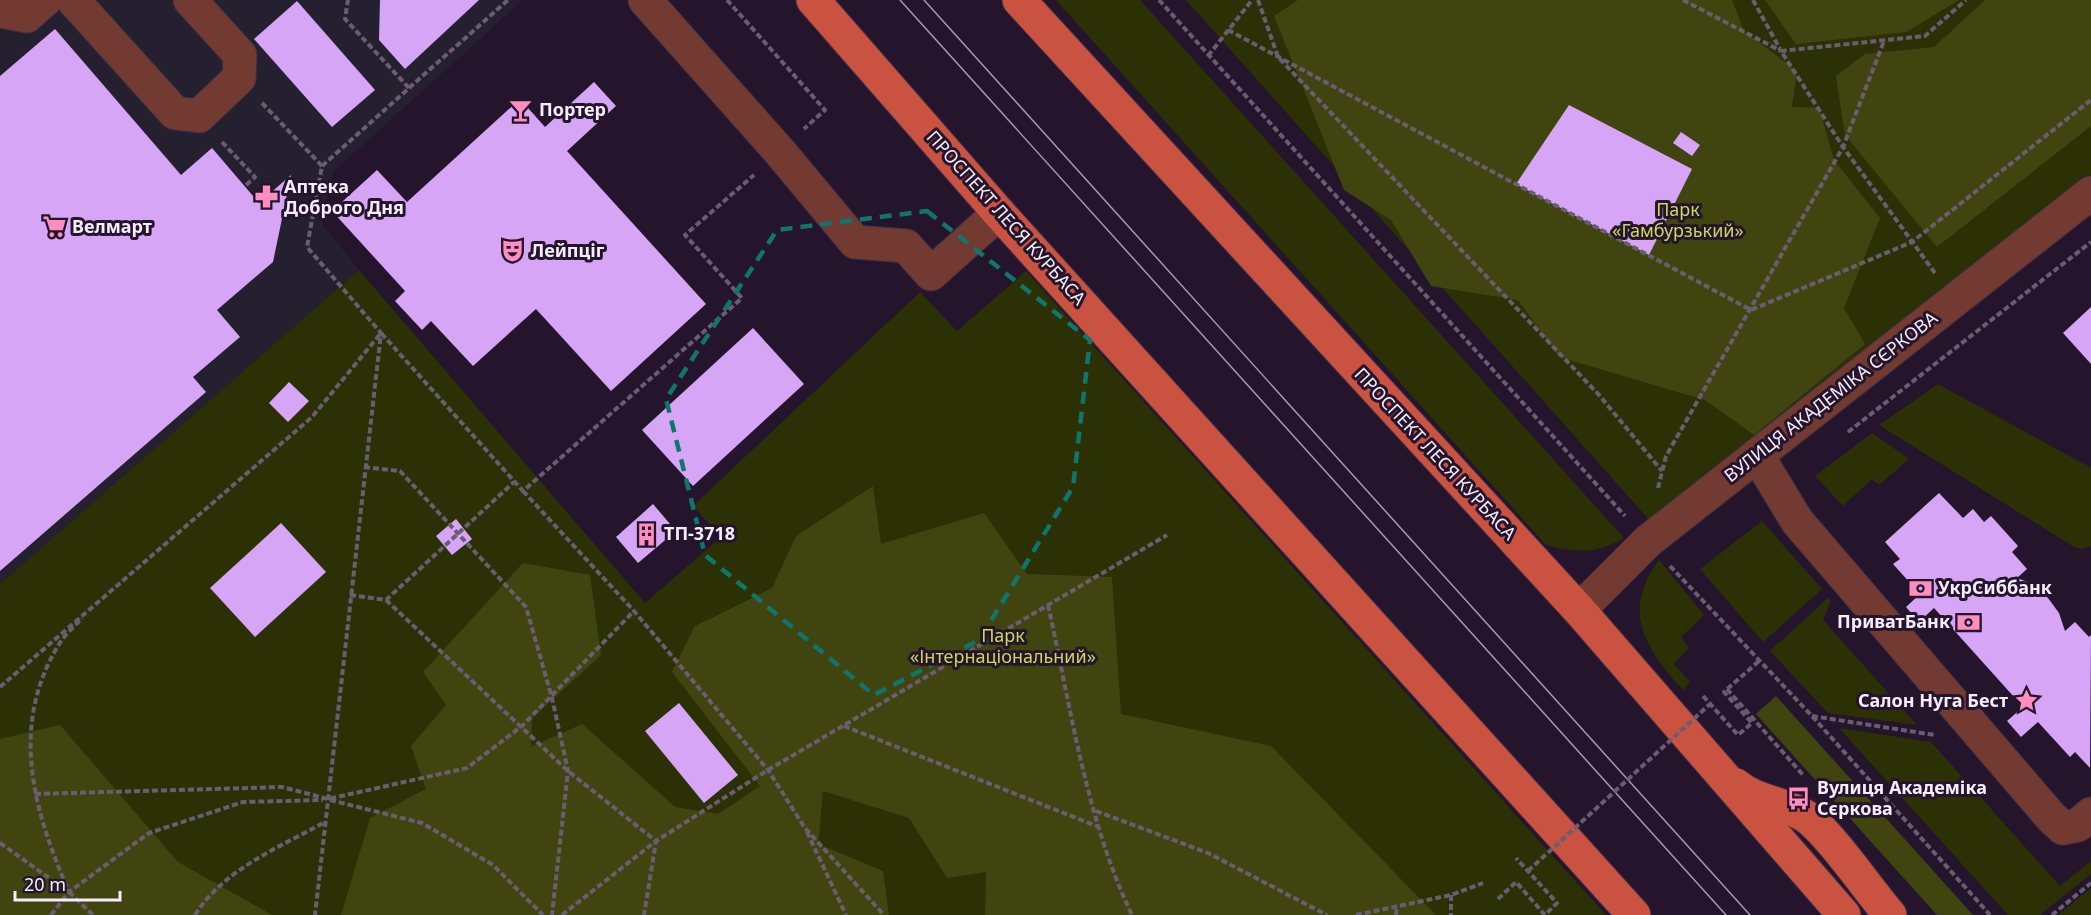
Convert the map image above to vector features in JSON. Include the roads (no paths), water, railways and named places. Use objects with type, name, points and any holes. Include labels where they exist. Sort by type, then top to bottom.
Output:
[{"type":"main road","name":"ПРОСПЕКТ ЛЕСЯ КУРБАСА","points":[[813,0],[999,213],[1634,915]]},
{"type":"main road","name":"ПРОСПЕКТ ЛЕСЯ КУРБАСА","points":[[1019,0],[1579,610],[1844,915]]},
{"type":"main road","points":[[1712,764],[1741,789],[1755,797],[1798,812],[1814,823],[1890,915]]},
{"type":"street","points":[[0,11],[27,16],[45,0]]},
{"type":"street","points":[[73,0],[175,113],[199,116],[239,78],[240,55],[190,0]]},
{"type":"street","points":[[645,0],[780,152],[855,242],[906,246],[931,274],[999,213]]},
{"type":"street","name":"ВУЛИЦЯ АКАДЕМІКА СЄРКОВА","points":[[1579,610],[1648,541],[2091,193]]},
{"type":"street","points":[[1757,455],[1797,521],[2063,828],[2078,825],[2091,814]]},
{"type":"tram line","points":[[900,0],[1726,915]]},
{"type":"tram line","points":[[924,0],[1750,915]]},
{"type":"place","name":"Портер","points":[[521,110]]},
{"type":"place","name":"Аптека Доброго Дня","points":[[266,197]]},
{"type":"place","name":"Велмарт","points":[[54,227]]},
{"type":"place","name":"Лейпціг","points":[[513,251]]},
{"type":"place","name":"ТП-3718","points":[[646,534]]},
{"type":"place","name":"УкрСиббанк","points":[[1920,588]]},
{"type":"place","name":"ПриватБанк","points":[[1968,622]]},
{"type":"place","name":"Салон Нуга Бест","points":[[2026,701]]},
{"type":"place","name":"Вулиця Академіка Сєркова","points":[[1799,798]]},
{"type":"park label","name":"Парк «Гамбурзький»","points":[[1678,220]]},
{"type":"park label","name":"Парк «Інтернаціональний»","points":[[1003,646]]}]
